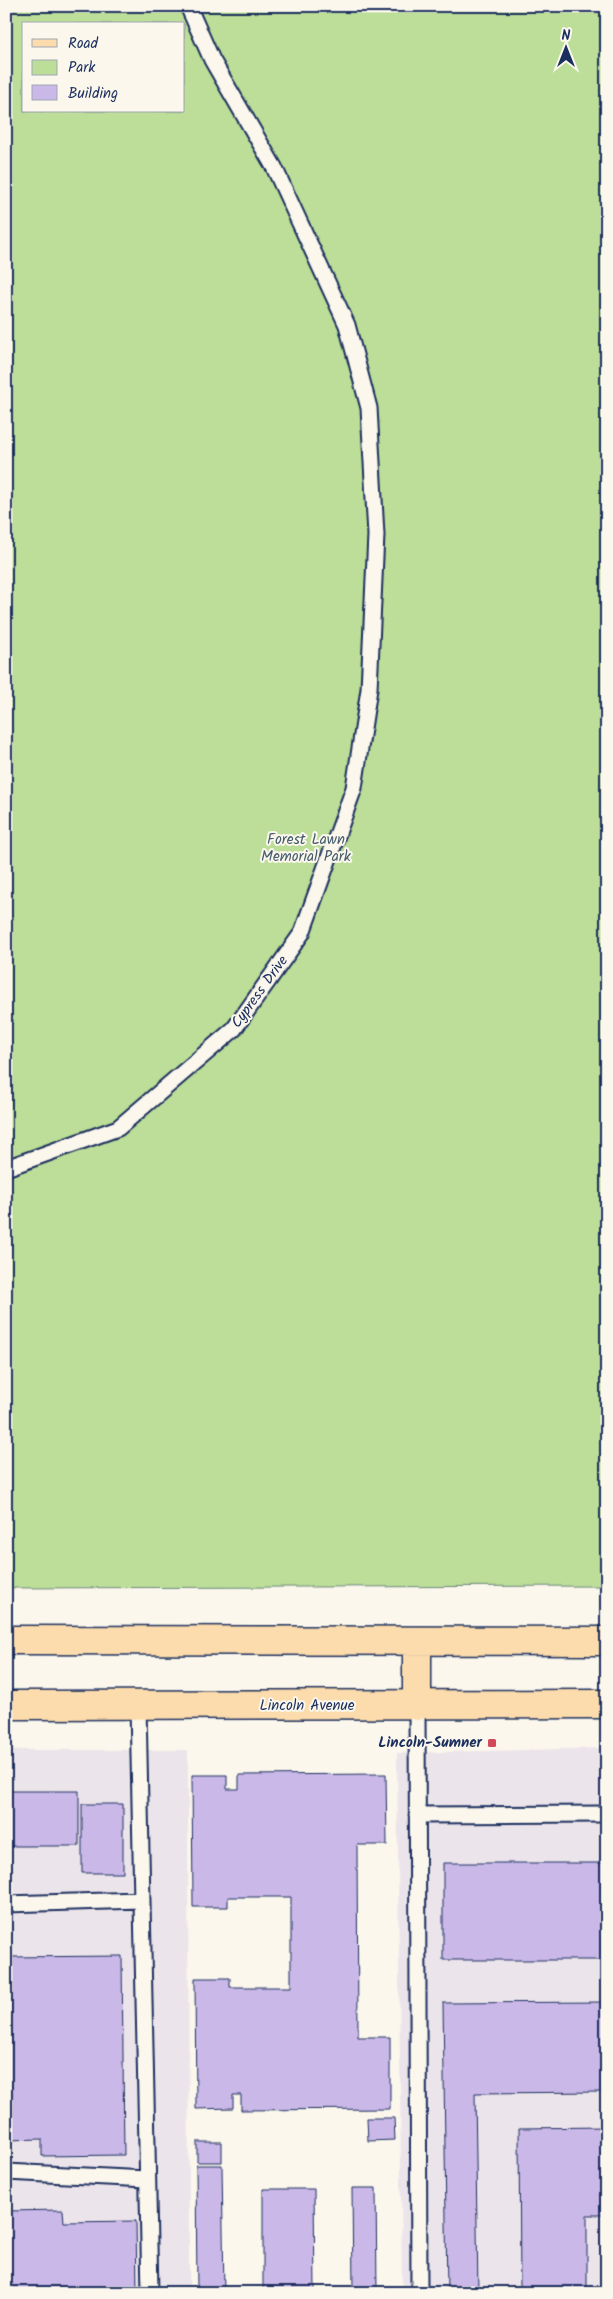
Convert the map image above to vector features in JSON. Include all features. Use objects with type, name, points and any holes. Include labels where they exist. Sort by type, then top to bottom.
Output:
[{"type":"main road","points":[[6,1640],[607,1641]]},
{"type":"main road","points":[[417,1640],[417,1706]]},
{"type":"main road","name":"Lincoln Avenue","points":[[6,1705],[417,1706],[607,1704]]},
{"type":"lane","name":"Cypress Drive","points":[[6,1168],[118,1128],[234,1029],[302,933],[354,788],[369,689],[376,535],[369,408],[347,325],[274,167],[212,60],[188,6]]},
{"type":"lane","points":[[138,1706],[150,2293]]},
{"type":"lane","points":[[417,1706],[419,2293]]},
{"type":"lane","points":[[417,1815],[607,1814]]},
{"type":"lane","points":[[6,1904],[141,1900]]},
{"type":"lane","points":[[6,2172],[147,2178]]},
{"type":"shaded area","points":[[607,1748],[607,2293],[402,2293],[397,1753]]},
{"type":"shaded area","points":[[6,1750],[188,1750],[189,2293],[6,2293]]},
{"type":"green space","name":"Forest Lawn Memorial Park","points":[[6,6],[607,6],[607,1586],[6,1588]]},
{"type":"building","points":[[386,1774],[387,1845],[357,1845],[358,2037],[390,2037],[390,2109],[241,2110],[241,2095],[233,2095],[233,2108],[196,2109],[195,1978],[230,1978],[230,1987],[291,1987],[291,1897],[228,1897],[228,1907],[193,1907],[192,1775],[227,1775],[227,1789],[239,1789],[239,1775]]},
{"type":"building","points":[[6,1791],[79,1791],[79,1846],[6,1846]]},
{"type":"building","points":[[82,1804],[123,1804],[123,1873],[82,1873]]},
{"type":"building","points":[[443,1863],[607,1863],[607,1960],[443,1960]]},
{"type":"building","points":[[122,1956],[124,2155],[42,2156],[42,2139],[6,2140],[6,1957]]},
{"type":"building","points":[[607,2002],[607,2092],[475,2093],[478,2293],[447,2293],[443,2003]]},
{"type":"building","points":[[367,2118],[394,2118],[395,2140],[368,2141]]},
{"type":"building","points":[[607,2127],[607,2215],[587,2215],[587,2293],[520,2293],[519,2128]]},
{"type":"building","points":[[197,2142],[222,2142],[222,2162],[197,2162]]},
{"type":"building","points":[[196,2165],[222,2165],[224,2293],[197,2293]]},
{"type":"building","points":[[352,2188],[376,2188],[377,2293],[353,2293]]},
{"type":"building","points":[[263,2189],[314,2189],[315,2293],[263,2293]]},
{"type":"building","points":[[63,2210],[64,2222],[136,2221],[137,2293],[6,2293],[6,2211]]},
{"type":"place","name":"Lincoln-Sumner","points":[[492,1743]]}]
